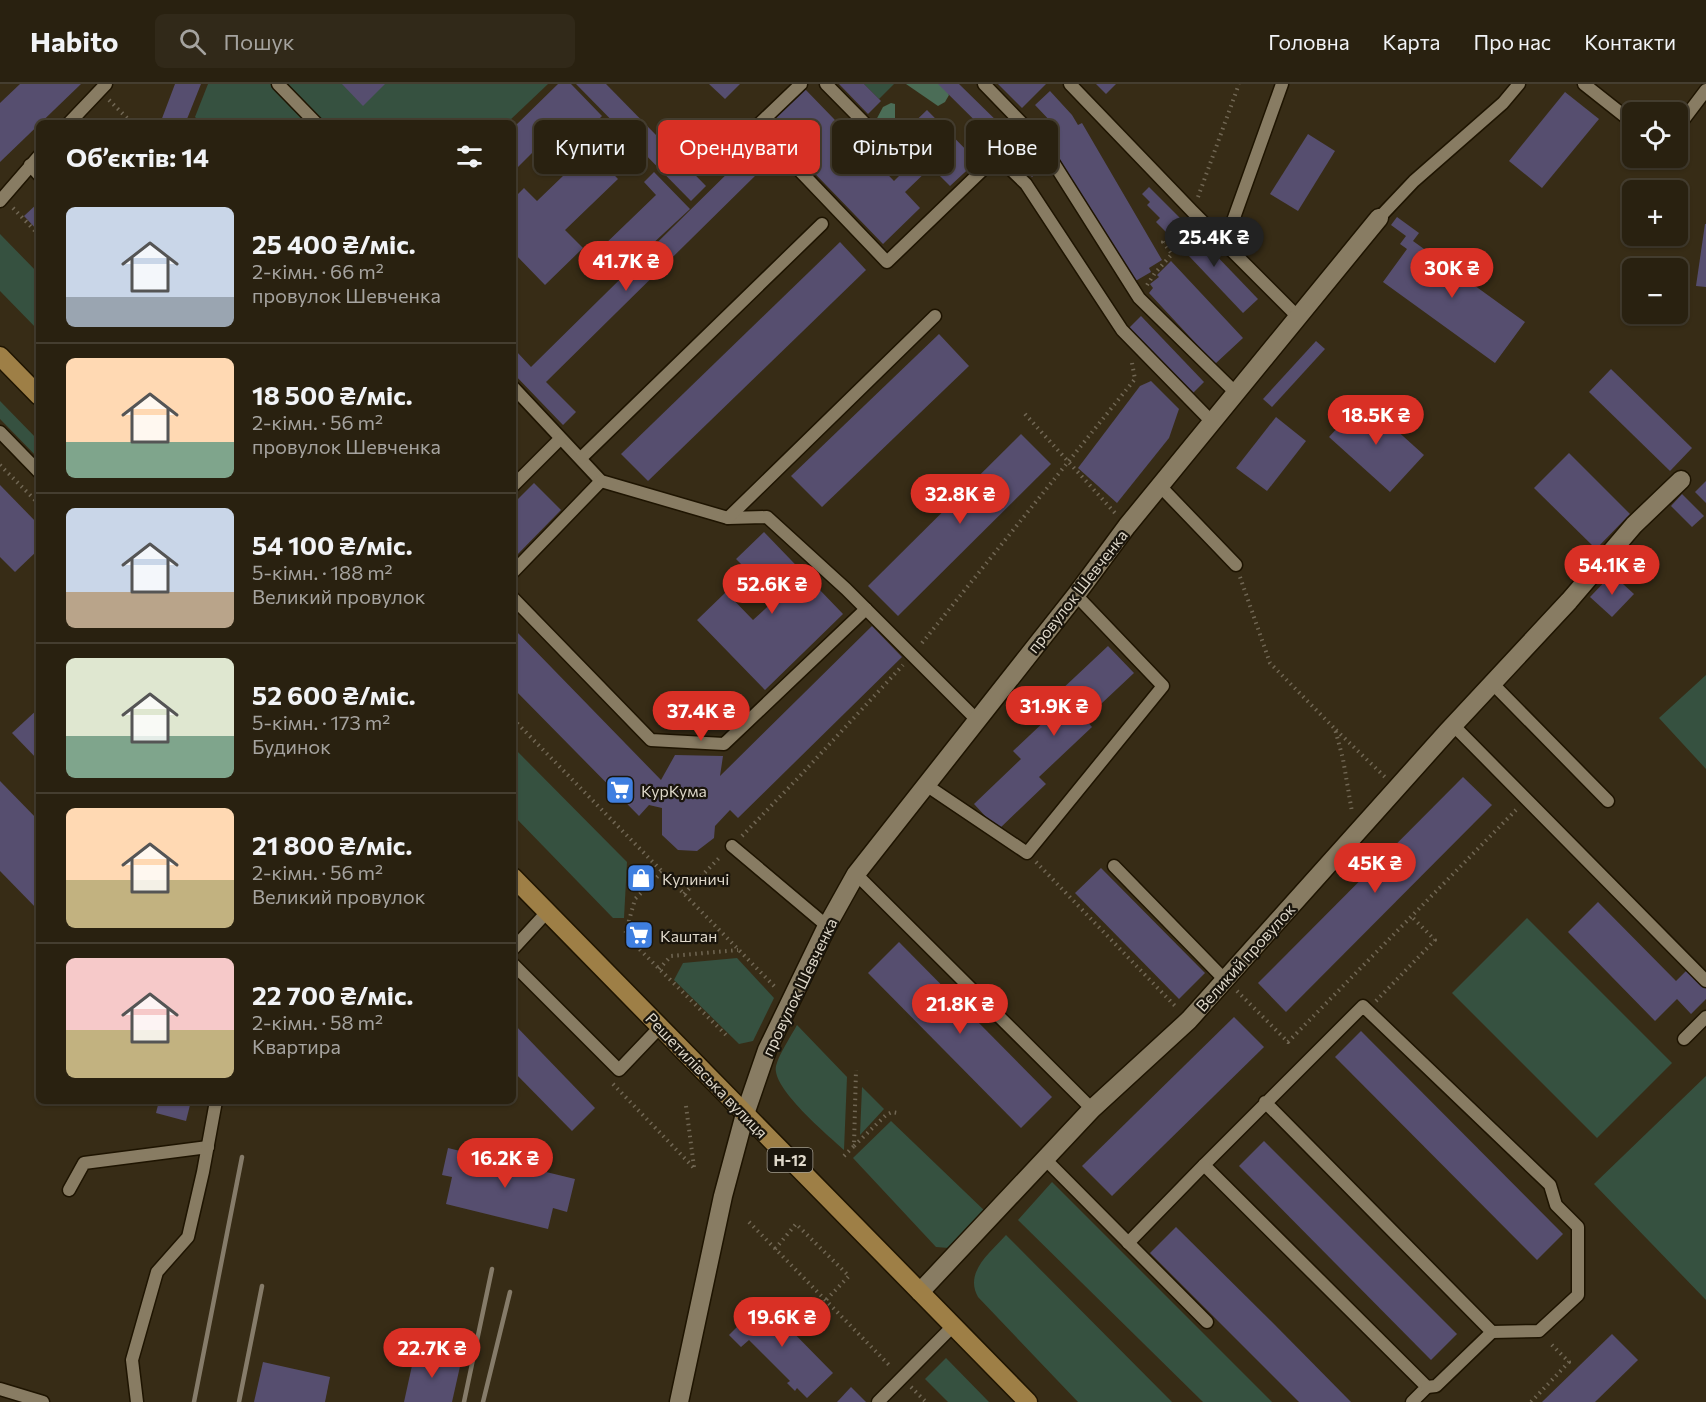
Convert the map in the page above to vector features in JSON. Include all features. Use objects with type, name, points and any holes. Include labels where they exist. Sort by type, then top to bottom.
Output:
[{"type":"main road","points":[[3,366],[36,394]]},
{"type":"main road","name":"Решетилівська вулиця","points":[[516,880],[1028,1402]]},
{"type":"street","name":"провулок Шевченка","points":[[679,1402],[723,1196],[745,1114],[767,1050],[827,926],[856,874],[1076,595],[1127,526],[1379,218]]},
{"type":"street","name":"Великий провулок","points":[[920,1292],[1092,1109],[1189,1020],[1453,725],[1569,602],[1634,525],[1681,480]]},
{"type":"lane","points":[[278,84],[313,120]]},
{"type":"lane","points":[[801,84],[757,126],[887,262],[997,156],[1026,184],[1127,335],[1212,422]]},
{"type":"lane","points":[[826,84],[862,120]]},
{"type":"lane","points":[[984,84],[1041,143],[1139,298],[1236,393]]},
{"type":"lane","points":[[1070,84],[1192,212],[1298,317]]},
{"type":"lane","points":[[1225,243],[1282,84]]},
{"type":"lane","points":[[1379,218],[1414,181],[1503,103],[1519,84]]},
{"type":"lane","points":[[1584,84],[1622,114]]},
{"type":"lane","points":[[72,120],[103,87]]},
{"type":"lane","points":[[1688,113],[1706,90]]},
{"type":"lane","points":[[1,199],[34,170]]},
{"type":"lane","points":[[581,458],[822,224]]},
{"type":"lane","points":[[728,518],[935,316]]},
{"type":"lane","points":[[516,390],[601,481],[728,518],[767,517],[866,609],[976,720]]},
{"type":"lane","points":[[0,432],[36,469]]},
{"type":"lane","points":[[516,483],[561,438]]},
{"type":"lane","points":[[516,569],[601,481]]},
{"type":"lane","points":[[1160,486],[1236,565]]},
{"type":"lane","points":[[926,785],[1027,853],[1163,686],[1076,595]]},
{"type":"lane","points":[[516,601],[651,740],[724,744],[866,609]]},
{"type":"lane","points":[[1492,683],[1608,801]]},
{"type":"lane","points":[[1453,725],[1706,981]]},
{"type":"lane","points":[[732,846],[827,926]]},
{"type":"lane","points":[[1114,866],[1225,980]]},
{"type":"lane","points":[[856,874],[1092,1109]]},
{"type":"lane","points":[[516,946],[547,912]]},
{"type":"lane","points":[[516,967],[619,1070],[660,1027]]},
{"type":"lane","points":[[1128,1243],[1265,1102],[1363,1006],[1550,1185],[1556,1205],[1578,1227],[1578,1295],[1539,1331],[1492,1332],[1436,1386],[1427,1387],[1412,1402]]},
{"type":"lane","points":[[1684,1039],[1706,1017]]},
{"type":"lane","points":[[1265,1102],[1492,1332]]},
{"type":"lane","points":[[137,1402],[132,1360],[157,1272],[188,1237],[215,1104]]},
{"type":"lane","points":[[69,1190],[84,1163],[208,1147]]},
{"type":"lane","points":[[1045,1159],[1207,1322]]},
{"type":"lane","points":[[1203,1165],[1427,1387]]},
{"type":"lane","points":[[878,1402],[953,1326]]},
{"type":"lane","points":[[0,1389],[43,1402]]},
{"type":"path","points":[[1139,298],[1155,273],[1172,254],[1163,242],[1192,212],[1239,84]]},
{"type":"path","points":[[103,87],[130,120]]},
{"type":"path","points":[[1,199],[36,232]]},
{"type":"path","points":[[684,894],[799,777],[912,656],[1135,379],[1127,335]]},
{"type":"path","points":[[1025,414],[1127,526]]},
{"type":"path","points":[[0,465],[36,501]]},
{"type":"path","points":[[1236,565],[1270,663],[1396,788]]},
{"type":"path","points":[[516,722],[782,994]]},
{"type":"path","points":[[1335,729],[1343,759],[1355,834]]},
{"type":"path","points":[[1225,980],[1288,1042],[1527,799]]},
{"type":"path","points":[[1027,853],[1189,1020]]},
{"type":"path","points":[[662,872],[635,899],[625,935],[726,1035]]},
{"type":"path","points":[[1367,1010],[1435,940],[1412,917]]},
{"type":"path","points":[[659,969],[671,956],[739,950]]},
{"type":"path","points":[[854,1146],[856,1070]]},
{"type":"path","points":[[686,1106],[694,1168]]},
{"type":"path","points":[[844,1156],[886,1115],[892,1112],[898,1113]]},
{"type":"path","points":[[749,1222],[926,1402]]},
{"type":"path","points":[[775,1249],[796,1224],[849,1276],[826,1300]]},
{"type":"path","points":[[1531,1402],[1569,1362],[1539,1331]]},
{"type":"green space","points":[[208,84],[548,84],[510,120],[198,120],[195,117]]},
{"type":"green space","points":[[864,84],[894,84],[879,99]]},
{"type":"green space","points":[[906,84],[943,84],[949,95],[945,102],[938,106]]},
{"type":"green space","points":[[891,103],[895,104],[895,120],[876,120],[883,107]]},
{"type":"green space","points":[[0,234],[36,271],[36,328],[0,291]]},
{"type":"green space","points":[[0,401],[36,438],[36,456],[0,419]]},
{"type":"green space","points":[[1706,675],[1706,769],[1659,718]]},
{"type":"green space","points":[[516,750],[627,862],[624,918],[613,918],[516,818]]},
{"type":"green space","points":[[1527,918],[1672,1063],[1597,1138],[1452,993]]},
{"type":"green space","points":[[737,958],[774,998],[753,1041],[739,1044],[674,980],[683,963]]},
{"type":"green space","points":[[797,1025],[847,1077],[844,1150],[802,1111],[782,1086],[777,1075],[776,1066],[782,1051]]},
{"type":"green space","points":[[1706,1076],[1706,1300],[1594,1184]]},
{"type":"green space","points":[[862,1087],[884,1109],[860,1135]]},
{"type":"green space","points":[[891,1121],[988,1214],[949,1248],[936,1247],[853,1158]]},
{"type":"green space","points":[[1052,1182],[1272,1402],[1203,1402],[1018,1220]]},
{"type":"green space","points":[[1006,1235],[1172,1402],[1078,1402],[978,1297],[974,1279],[976,1271],[986,1256]]},
{"type":"green space","points":[[946,1358],[989,1402],[948,1402],[925,1379]]},
{"type":"building","points":[[20,84],[81,84],[44,120],[36,120],[36,127],[0,162],[0,103]]},
{"type":"building","points":[[175,84],[201,84],[188,120],[161,120]]},
{"type":"building","points":[[342,84],[385,84],[363,106]]},
{"type":"building","points":[[558,84],[571,84],[602,116],[598,120],[569,120],[567,118],[565,120],[534,120],[534,151],[516,167],[516,125]]},
{"type":"building","points":[[576,84],[606,84],[641,120],[611,120]]},
{"type":"building","points":[[709,84],[740,84],[725,99]]},
{"type":"building","points":[[839,84],[864,84],[881,101],[868,114]]},
{"type":"building","points":[[938,84],[959,84],[996,120],[974,120]]},
{"type":"building","points":[[998,84],[1046,84],[1022,108]]},
{"type":"building","points":[[1096,84],[1116,84],[1106,94]]},
{"type":"building","points":[[804,88],[835,120],[832,120],[832,174],[887,174],[894,181],[901,174],[924,174],[905,192],[920,208],[883,244],[815,174],[820,174],[820,120],[771,120]]},
{"type":"building","points":[[1050,91],[1078,125],[1082,123],[1162,260],[1149,268],[1151,272],[1132,283],[1058,156],[1058,136],[1060,135],[1058,120],[1049,120],[1035,105]]},
{"type":"building","points":[[1565,92],[1599,119],[1542,188],[1509,161]]},
{"type":"building","points":[[927,110],[937,120],[917,120]]},
{"type":"building","points":[[646,125],[658,137],[658,167],[646,155]]},
{"type":"building","points":[[1308,134],[1335,151],[1298,211],[1270,194]]},
{"type":"building","points":[[954,138],[966,150],[966,171],[950,186],[938,174],[954,174]]},
{"type":"building","points":[[654,172],[690,209],[622,272],[600,249],[656,195],[644,182]]},
{"type":"building","points":[[565,174],[613,174],[618,179],[565,230],[583,248],[545,285],[516,255],[516,196],[524,188],[537,201]]},
{"type":"building","points":[[664,174],[694,174],[706,186],[691,201]]},
{"type":"building","points":[[727,174],[757,174],[546,382],[576,412],[563,425],[516,376],[517,352],[531,367]]},
{"type":"building","points":[[1149,187],[1181,219],[1167,233],[1156,222],[1160,218],[1147,205],[1150,202],[1142,194]]},
{"type":"building","points":[[36,205],[36,229],[24,216]]},
{"type":"building","points":[[1397,217],[1419,233],[1413,241],[1525,322],[1495,363],[1383,282],[1407,249],[1400,244],[1406,236],[1391,225]]},
{"type":"building","points":[[1185,223],[1258,299],[1243,313],[1170,236]]},
{"type":"building","points":[[1706,224],[1706,287],[1696,286]]},
{"type":"building","points":[[840,242],[866,270],[648,481],[621,454]]},
{"type":"building","points":[[1171,261],[1243,338],[1215,364],[1149,293],[1153,288],[1150,284],[1159,277],[1157,275]]},
{"type":"building","points":[[1141,316],[1204,382],[1192,394],[1129,328]]},
{"type":"building","points":[[939,334],[969,366],[822,507],[791,476]]},
{"type":"building","points":[[1316,341],[1325,349],[1272,407],[1263,399]]},
{"type":"building","points":[[1611,369],[1692,448],[1670,471],[1589,392]]},
{"type":"building","points":[[1151,381],[1179,409],[1169,438],[1117,503],[1078,468],[1140,386]]},
{"type":"building","points":[[1363,400],[1424,455],[1390,492],[1329,437]]},
{"type":"building","points":[[1276,417],[1306,441],[1267,491],[1236,468]]},
{"type":"building","points":[[1021,434],[1051,464],[898,616],[868,586]]},
{"type":"building","points":[[1569,453],[1630,514],[1596,549],[1534,488]]},
{"type":"building","points":[[1706,481],[1706,503],[1695,492]]},
{"type":"building","points":[[534,483],[561,510],[516,556],[516,501]]},
{"type":"building","points":[[0,485],[36,522],[36,552],[15,572],[0,557]]},
{"type":"building","points":[[1682,494],[1704,516],[1692,527],[1671,506]]},
{"type":"building","points":[[764,532],[843,614],[765,690],[697,620],[726,592],[753,620],[776,599],[736,559]]},
{"type":"building","points":[[1612,574],[1634,594],[1612,617],[1590,597]]},
{"type":"building","points":[[872,626],[902,657],[738,818],[730,810],[715,826],[714,838],[697,851],[678,850],[662,835],[662,808],[649,805],[639,816],[516,691],[516,633],[661,780],[675,755],[723,756],[720,776]]},
{"type":"building","points":[[1108,646],[1134,673],[1085,719],[1092,727],[1039,777],[1046,784],[998,830],[974,804],[1021,759],[1013,751],[1067,700],[1059,692]]},
{"type":"building","points":[[36,711],[36,758],[12,733]]},
{"type":"building","points":[[1463,777],[1492,805],[1286,1012],[1258,983]]},
{"type":"building","points":[[0,781],[36,818],[36,908],[0,871]]},
{"type":"building","points":[[1101,868],[1205,973],[1179,999],[1075,893]]},
{"type":"building","points":[[1598,902],[1676,981],[1689,968],[1706,986],[1706,999],[1691,1014],[1677,999],[1655,1021],[1568,932]]},
{"type":"building","points":[[899,942],[1052,1097],[1021,1128],[868,973]]},
{"type":"building","points":[[1234,1017],[1264,1047],[1112,1196],[1082,1166]]},
{"type":"building","points":[[516,1026],[595,1108],[572,1131],[516,1074]]},
{"type":"building","points":[[1361,1031],[1563,1234],[1537,1260],[1335,1057]]},
{"type":"building","points":[[158,1104],[190,1104],[186,1121],[156,1113]]},
{"type":"building","points":[[1264,1141],[1457,1334],[1431,1360],[1239,1166]]},
{"type":"building","points":[[448,1148],[575,1179],[567,1212],[553,1208],[548,1229],[446,1204],[452,1177],[442,1175]]},
{"type":"building","points":[[1176,1227],[1351,1402],[1299,1402],[1150,1253]]},
{"type":"building","points":[[767,1297],[783,1314],[779,1318],[833,1373],[807,1398],[797,1388],[795,1391],[787,1383],[790,1381],[749,1340],[741,1347],[729,1335]]},
{"type":"building","points":[[1612,1334],[1638,1360],[1595,1402],[1542,1402]]},
{"type":"building","points":[[415,1352],[461,1362],[452,1402],[404,1402]]},
{"type":"building","points":[[263,1362],[330,1377],[325,1402],[254,1402]]},
{"type":"building","points":[[851,1387],[866,1402],[837,1402]]},
{"type":"railway","points":[[194,1402],[242,1157]]},
{"type":"railway","points":[[464,1402],[492,1269]]},
{"type":"railway","points":[[239,1402],[262,1286]]},
{"type":"railway","points":[[483,1402],[510,1292]]},
{"type":"place","name":"КурКума","points":[[620,790]]},
{"type":"place","name":"Кулиничі","points":[[641,878]]},
{"type":"place","name":"Каштан","points":[[639,935]]}]
